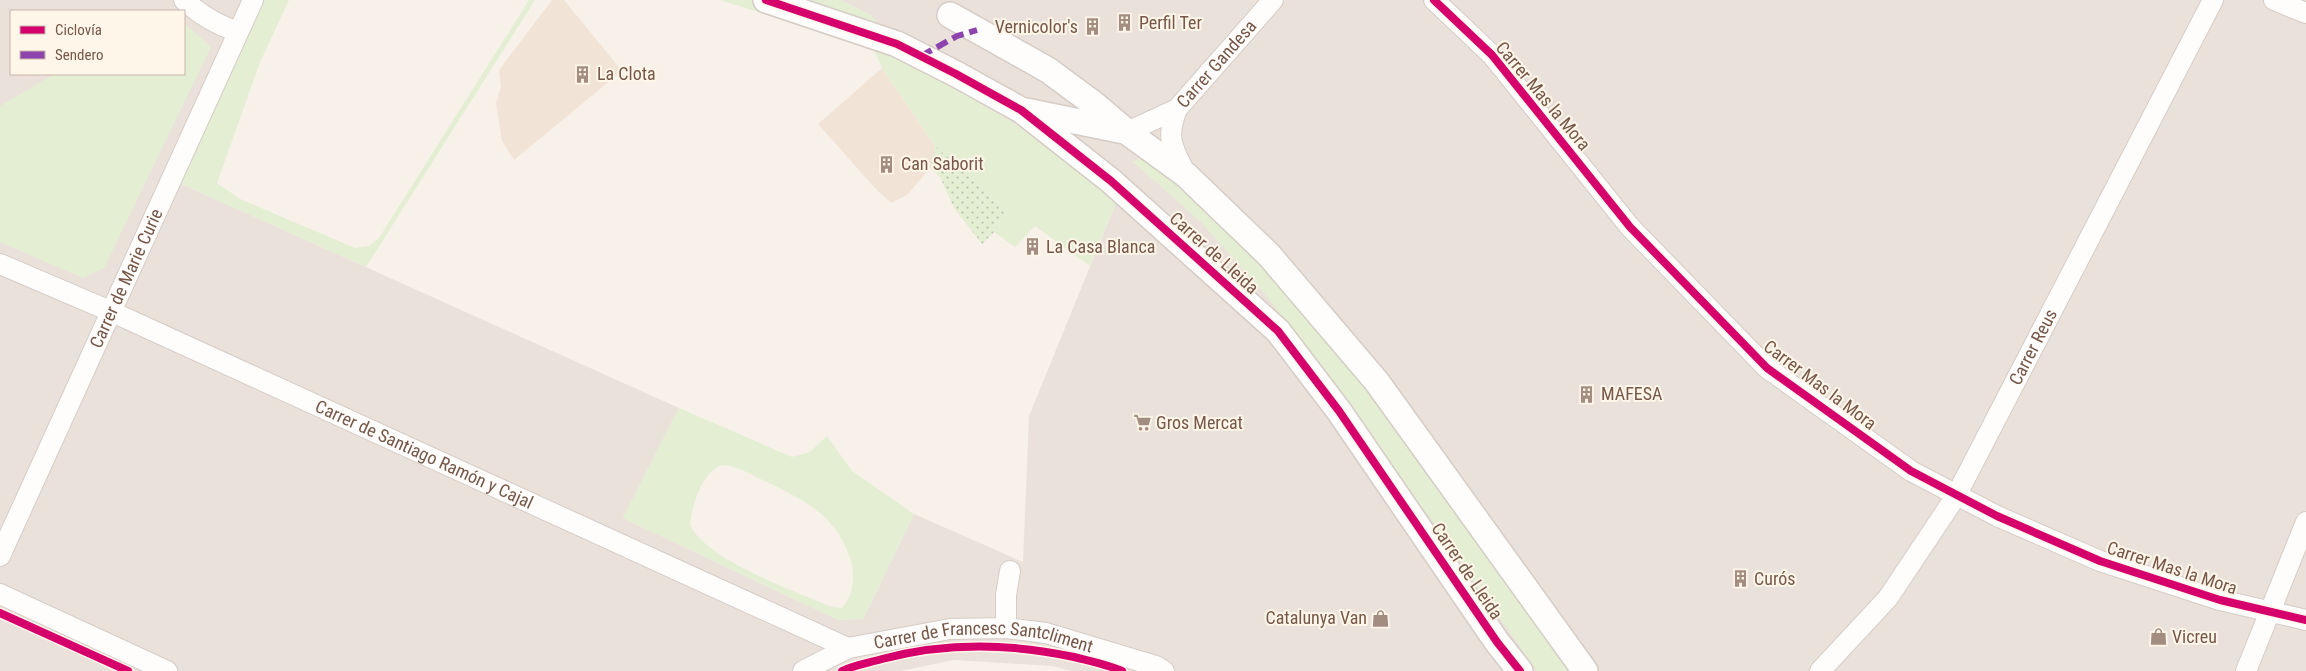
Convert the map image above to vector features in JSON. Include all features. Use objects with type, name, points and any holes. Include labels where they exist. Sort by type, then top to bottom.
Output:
[{"type":"street","points":[[184,0],[200,15],[238,32]]},
{"type":"street","name":"Carrer de Marie Curie","points":[[0,556],[253,0]]},
{"type":"street","name":"Carrer de Lleida","points":[[766,0],[897,44],[1021,110],[1111,181],[1278,331],[1339,411],[1497,642],[1520,671]]},
{"type":"street","name":"Carrer Gandesa","points":[[1127,132],[1177,109],[1272,0]]},
{"type":"street","name":"Carrer Mas la Mora","points":[[1434,0],[1492,55],[1630,226],[1767,368],[1910,471],[1956,496],[2100,561],[2220,600],[2268,613],[2306,620]]},
{"type":"street","name":"Carrer Reus","points":[[1820,671],[1888,598],[1956,496],[2213,0]]},
{"type":"street","points":[[2274,0],[2306,14]]},
{"type":"street","name":"Carrer de Lleida","points":[[950,15],[1048,70],[1094,104],[1127,132],[1186,176],[1269,255],[1377,382],[1584,671]]},
{"type":"street","points":[[1177,109],[1170,127],[1170,138],[1186,176]]},
{"type":"street","name":"Carrer de Lleida","points":[[1021,110],[1127,132]]},
{"type":"street","name":"Carrer de Santiago Ramón y Cajal","points":[[0,264],[110,311],[848,648]]},
{"type":"street","points":[[2246,671],[2306,522]]},
{"type":"street","points":[[1006,628],[1006,595],[1010,571]]},
{"type":"street","points":[[0,594],[167,671]]},
{"type":"street","name":"Carrer de Francesc Santcliment","points":[[802,671],[848,648],[950,629],[1006,628],[1046,633],[1156,666],[1164,671]]},
{"type":"shaded area","points":[[0,0],[262,0],[177,182],[679,408],[623,518],[838,620],[863,619],[914,514],[1023,562],[1029,416],[1118,198],[1087,173],[1007,119],[900,57],[871,15],[840,0],[2306,0],[2306,671],[1071,671],[1052,666],[953,660],[901,671],[0,671]]},
{"type":"shaded area","points":[[552,0],[564,0],[622,71],[514,160],[502,141],[496,103],[501,87],[499,70]]},
{"type":"shaded area","points":[[882,68],[935,146],[930,168],[907,195],[891,203],[874,187],[818,124]]},
{"type":"green space","points":[[262,0],[289,0],[260,62],[217,183],[240,199],[355,248],[369,246],[379,238],[529,0],[535,0],[366,267],[177,182]]},
{"type":"green space","points":[[720,0],[840,0],[871,15],[900,57],[1007,119],[1087,173],[1118,198],[1090,266],[1035,226],[1015,247],[994,232],[1007,210],[935,146],[882,68],[873,48]]},
{"type":"green space","points":[[185,24],[211,47],[104,268],[83,278],[0,242],[0,106],[52,75],[185,75]]},
{"type":"green space","points":[[935,146],[1007,210],[994,232],[982,244],[954,208],[940,177],[930,168]]},
{"type":"green space","points":[[1147,155],[1191,191],[1338,345],[1571,671],[1537,671],[1336,384],[1263,292],[1201,222],[1133,162]]},
{"type":"green space","points":[[679,408],[792,457],[810,452],[827,436],[852,471],[914,514],[863,619],[838,620],[623,518]],"holes":[[[722,465],[728,465],[794,496],[808,504],[830,522],[846,548],[853,571],[850,594],[842,608],[832,607],[753,573],[731,562],[698,537],[690,524],[699,490],[703,482],[715,469]]]},
{"type":"marked path","points":[[921,56],[957,36],[977,30]]},
{"type":"cycle path","points":[[766,0],[897,44],[956,74],[1021,110],[1111,181],[1278,331],[1339,411],[1497,642],[1520,671]]},
{"type":"cycle path","points":[[1434,0],[1492,55],[1630,227],[1767,368],[1911,471],[1997,516],[2100,561],[2220,600],[2306,620]]},
{"type":"cycle path","points":[[0,613],[128,671]]},
{"type":"cycle path","points":[[842,671],[906,653],[978,646],[1050,652],[1110,666],[1122,671]]},
{"type":"place","name":"Perfil Ter","points":[[1125,23]]},
{"type":"place","name":"Vernicolor's","points":[[1092,27]]},
{"type":"place","name":"La Clota","points":[[583,74]]},
{"type":"place","name":"Can Saborit","points":[[887,164]]},
{"type":"place","name":"La Casa Blanca","points":[[1032,247]]},
{"type":"place","name":"MAFESA","points":[[1587,394]]},
{"type":"place","name":"Gros Mercat","points":[[1142,423]]},
{"type":"place","name":"Curós","points":[[1740,579]]},
{"type":"place","name":"Catalunya Van","points":[[1381,618]]},
{"type":"place","name":"Vicreu","points":[[2158,637]]}]
